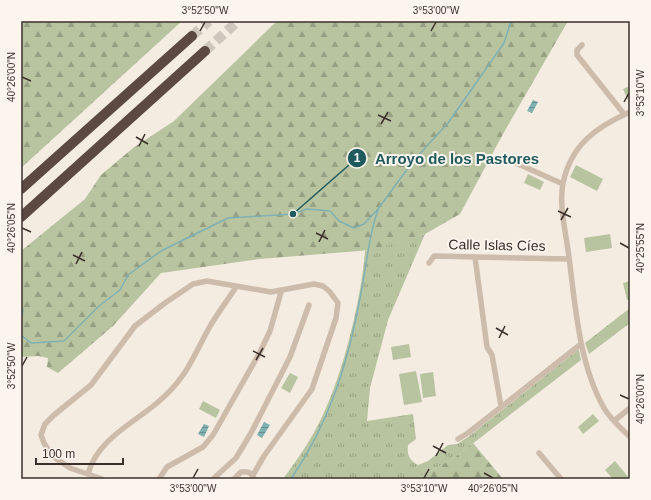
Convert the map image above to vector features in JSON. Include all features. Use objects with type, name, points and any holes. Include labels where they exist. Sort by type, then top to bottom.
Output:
[{"type":"highway","points":[[21,189],[192,36]]},
{"type":"highway","points":[[21,217],[205,51]]},
{"type":"street","points":[[582,45],[577,50],[577,54],[624,114]]},
{"type":"street","points":[[630,112],[600,128],[583,141],[569,165],[563,184],[563,211],[581,344],[604,409],[630,437]]},
{"type":"street","points":[[509,160],[563,184]]},
{"type":"street","name":"Calle Islas Cíes","points":[[429,263],[434,256],[569,259]]},
{"type":"street","points":[[475,257],[487,347],[492,355],[502,406]]},
{"type":"street","points":[[102,479],[70,468],[52,456],[41,435],[45,424],[91,385],[135,326],[192,284],[207,280],[236,287],[271,292],[281,292],[314,284],[323,286],[330,292],[338,303],[336,318],[312,389],[264,456],[253,477],[247,471],[241,472],[235,476],[234,479]]},
{"type":"street","points":[[88,474],[90,464],[112,437],[156,404],[176,386],[190,367],[216,317],[236,287]]},
{"type":"street","points":[[159,479],[168,467],[203,447],[213,435],[260,352],[270,331],[281,292]]},
{"type":"street","points":[[213,479],[236,458],[251,434],[290,357],[309,305]]},
{"type":"street","points":[[458,439],[468,433],[581,344]]},
{"type":"street","points":[[614,421],[630,408]]},
{"type":"street","points":[[539,453],[561,479]]},
{"type":"green space","points":[[21,21],[182,21],[21,168]]},
{"type":"green space","points":[[277,21],[568,21],[503,134],[460,214],[425,234],[371,250],[260,259],[161,273],[113,326],[58,373],[47,367],[48,358],[38,356],[21,357],[21,251],[85,199],[101,175],[133,148],[174,121]]},
{"type":"green space","points":[[630,86],[630,105],[623,89]]},
{"type":"green space","points":[[576,165],[603,179],[597,191],[570,177]]},
{"type":"green space","points":[[528,174],[544,182],[540,190],[524,183]]},
{"type":"green space","points":[[425,234],[388,320],[370,388],[367,421],[413,414],[416,439],[408,445],[408,454],[412,461],[418,465],[428,461],[448,445],[457,444],[468,437],[579,349],[581,360],[454,458],[416,479],[283,479],[304,450],[317,427],[337,381],[350,337],[360,292],[365,251]]},
{"type":"green space","points":[[610,234],[612,248],[586,252],[584,238]]},
{"type":"green space","points":[[630,281],[630,299],[627,300],[623,283]]},
{"type":"green space","points":[[630,308],[630,323],[589,354],[585,343]]},
{"type":"green space","points":[[409,344],[411,357],[393,360],[391,347]]},
{"type":"green space","points":[[416,371],[422,402],[404,405],[399,374]]},
{"type":"green space","points":[[433,372],[436,396],[423,398],[420,374]]},
{"type":"green space","points":[[290,373],[298,377],[290,393],[281,388]]},
{"type":"green space","points":[[203,401],[220,410],[216,418],[199,409]]},
{"type":"green space","points":[[593,414],[599,421],[583,434],[578,427]]},
{"type":"green space","points":[[473,443],[503,479],[416,479],[454,458]]},
{"type":"green space","points":[[615,461],[630,479],[613,479],[605,470]]},
{"type":"water","points":[[533,100],[538,102],[532,113],[527,111]]},
{"type":"water","points":[[264,422],[270,425],[262,438],[257,435]]},
{"type":"water","points":[[204,424],[209,426],[204,437],[198,434]]},
{"type":"waterway","points":[[21,335],[31,343],[64,341],[99,306],[120,290],[128,275],[161,251],[228,218],[293,214],[307,209],[330,211],[339,221],[354,228],[364,224],[378,209],[414,160],[448,123],[504,43],[511,21]]},
{"type":"waterway","points":[[291,479],[317,435],[327,413],[344,366],[356,318],[370,240],[378,210]]},
{"type":"waterway","points":[[21,306],[23,310],[21,320]]},
{"type":"tunnel","points":[[192,36],[209,21]]},
{"type":"tunnel","points":[[205,51],[238,21]]},
{"type":"place","name":"Arroyo de los Pastores","points":[[293,214]]}]
